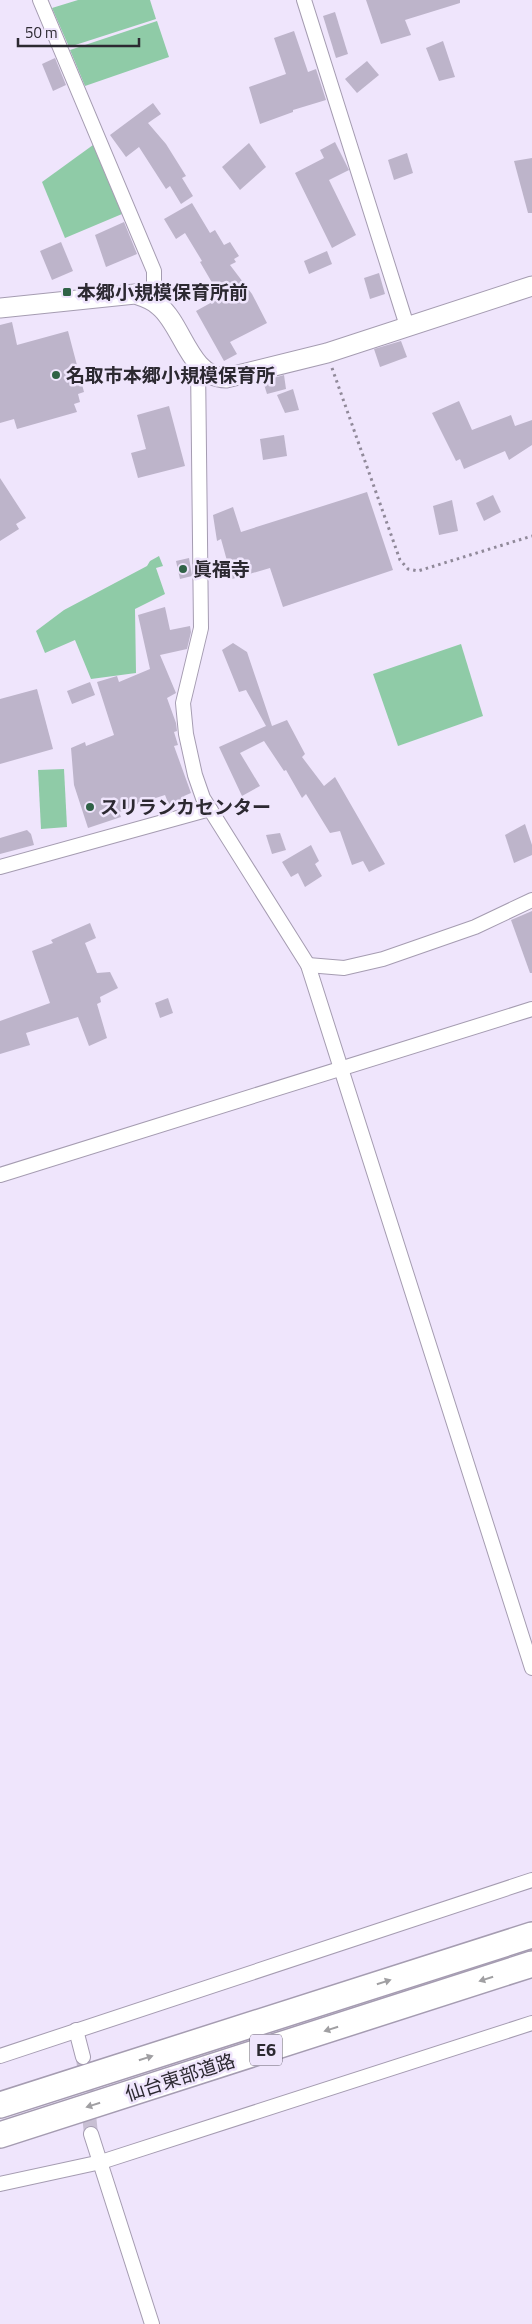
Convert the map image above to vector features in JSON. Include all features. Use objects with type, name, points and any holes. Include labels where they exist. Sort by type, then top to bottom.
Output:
[{"type":"highway","name":"仙台東部道路","points":[[0,2105],[532,1935]]},
{"type":"highway","name":"仙台東部道路","points":[[0,2135],[532,1964]]},
{"type":"street","points":[[40,0],[154,271],[154,285],[148,298]]},
{"type":"street","points":[[304,0],[406,326]]},
{"type":"street","points":[[0,308],[135,294],[148,298],[161,307],[198,364],[210,375],[226,378],[327,353],[532,286]]},
{"type":"street","points":[[198,364],[201,628],[183,703],[186,734],[195,775],[203,798],[308,965],[532,1668]]},
{"type":"street","points":[[0,867],[210,809]]},
{"type":"street","points":[[308,965],[344,968],[383,959],[475,926],[532,900]]},
{"type":"street","points":[[0,1175],[532,1009]]},
{"type":"street","points":[[0,2056],[532,1880]]},
{"type":"street","points":[[0,2184],[101,2162],[532,2023]]},
{"type":"street","points":[[76,2030],[83,2057]]},
{"type":"street","points":[[91,2134],[152,2324]]},
{"type":"path","points":[[327,353],[400,560],[408,569],[418,571],[532,536]]},
{"type":"green space","points":[[78,0],[150,0],[156,19],[69,47],[52,8]]},
{"type":"green space","points":[[157,21],[169,57],[85,86],[70,50]]},
{"type":"green space","points":[[93,145],[122,214],[65,238],[42,182]]},
{"type":"green space","points":[[159,556],[163,566],[156,568],[165,594],[135,609],[136,673],[91,679],[75,640],[45,653],[36,631],[64,610],[147,566],[150,561]]},
{"type":"green space","points":[[461,644],[483,716],[398,746],[373,674]]},
{"type":"green space","points":[[64,769],[67,827],[41,829],[38,770]]},
{"type":"building","points":[[366,0],[460,0],[460,3],[405,20],[411,35],[381,44]]},
{"type":"building","points":[[335,12],[348,54],[336,58],[323,16]]},
{"type":"building","points":[[294,31],[308,72],[316,69],[326,100],[293,110],[293,112],[260,124],[249,87],[286,74],[274,38]]},
{"type":"building","points":[[443,41],[455,77],[439,81],[426,48]]},
{"type":"building","points":[[55,58],[66,85],[53,91],[42,64]]},
{"type":"building","points":[[367,61],[379,75],[357,93],[345,79]]},
{"type":"building","points":[[153,103],[161,114],[148,123],[166,144],[186,176],[182,178],[193,196],[181,204],[170,186],[166,189],[139,147],[126,157],[110,135]]},
{"type":"building","points":[[335,142],[349,170],[329,180],[356,235],[332,248],[295,173],[324,158],[320,150]]},
{"type":"building","points":[[249,143],[266,167],[240,190],[222,167]]},
{"type":"building","points":[[407,153],[413,173],[394,180],[388,160]]},
{"type":"building","points":[[532,158],[532,213],[528,213],[514,161]]},
{"type":"building","points":[[192,203],[210,233],[215,230],[224,245],[230,242],[239,256],[234,259],[236,262],[230,265],[252,294],[267,323],[230,342],[237,354],[224,361],[196,311],[214,301],[207,291],[214,286],[185,233],[176,239],[164,219]]},
{"type":"building","points":[[124,222],[137,254],[106,267],[95,235]]},
{"type":"building","points":[[61,242],[73,271],[52,280],[40,251]]},
{"type":"building","points":[[327,251],[332,264],[309,274],[304,261]]},
{"type":"building","points":[[379,273],[385,294],[370,299],[364,278]]},
{"type":"building","points":[[12,322],[17,345],[68,331],[84,392],[78,394],[80,402],[74,404],[77,412],[17,429],[14,419],[0,423],[0,325]]},
{"type":"building","points":[[401,341],[407,357],[380,367],[374,349]]},
{"type":"building","points":[[284,375],[286,389],[267,394],[263,381]]},
{"type":"building","points":[[293,389],[299,410],[285,413],[277,395]]},
{"type":"building","points":[[459,401],[472,430],[511,415],[515,426],[532,420],[532,445],[509,460],[505,451],[464,469],[460,459],[456,461],[432,413]]},
{"type":"building","points":[[169,406],[185,466],[138,478],[131,453],[146,449],[137,415]]},
{"type":"building","points":[[284,435],[287,456],[263,460],[260,439]]},
{"type":"building","points":[[0,478],[26,518],[16,524],[19,529],[0,541]]},
{"type":"building","points":[[367,492],[393,570],[283,607],[270,568],[232,579],[221,539],[217,541],[213,515],[233,507],[241,532]]},
{"type":"building","points":[[493,495],[501,512],[484,521],[476,503]]},
{"type":"building","points":[[452,500],[458,531],[439,535],[433,506]]},
{"type":"building","points":[[189,558],[192,576],[180,579],[176,561]]},
{"type":"building","points":[[165,607],[170,630],[190,626],[191,632],[187,649],[160,655],[176,693],[167,698],[176,723],[177,731],[174,732],[178,745],[174,746],[191,793],[184,796],[185,799],[169,805],[165,795],[131,806],[132,808],[119,812],[121,817],[88,828],[74,785],[71,748],[85,742],[86,746],[114,735],[97,682],[117,676],[119,682],[150,669],[138,615]]},
{"type":"building","points":[[233,643],[247,652],[272,726],[287,720],[305,754],[302,757],[324,786],[335,777],[385,864],[369,872],[363,861],[352,865],[340,831],[330,833],[306,794],[302,798],[286,770],[284,771],[264,741],[240,753],[260,786],[242,796],[219,747],[266,726],[246,690],[239,692],[222,650]]},
{"type":"building","points":[[90,682],[95,695],[72,704],[67,691]]},
{"type":"building","points":[[37,689],[53,749],[0,764],[0,699]]},
{"type":"building","points":[[525,824],[532,845],[532,855],[514,863],[505,835]]},
{"type":"building","points":[[27,830],[31,834],[34,845],[0,854],[0,838]]},
{"type":"building","points":[[280,833],[286,850],[272,854],[266,835]]},
{"type":"building","points":[[311,845],[319,861],[315,864],[322,876],[305,887],[298,873],[291,877],[282,862]]},
{"type":"building","points":[[532,911],[532,973],[530,973],[511,920]]},
{"type":"building","points":[[90,923],[96,938],[85,943],[97,973],[110,972],[118,988],[100,997],[101,1002],[97,1004],[107,1038],[89,1046],[78,1017],[26,1033],[30,1045],[0,1054],[0,1021],[50,1003],[32,951],[53,943],[51,940]]},
{"type":"building","points":[[168,998],[173,1013],[160,1018],[155,1003]]},
{"type":"tunnel","points":[[83,2057],[91,2134]]},
{"type":"place","name":"本郷小規模保育所前","points":[[67,292]]},
{"type":"place","name":"名取市本郷小規模保育所","points":[[56,375]]},
{"type":"place","name":"眞福寺","points":[[183,569]]},
{"type":"place","name":"スリランカセンター","points":[[90,807]]}]
